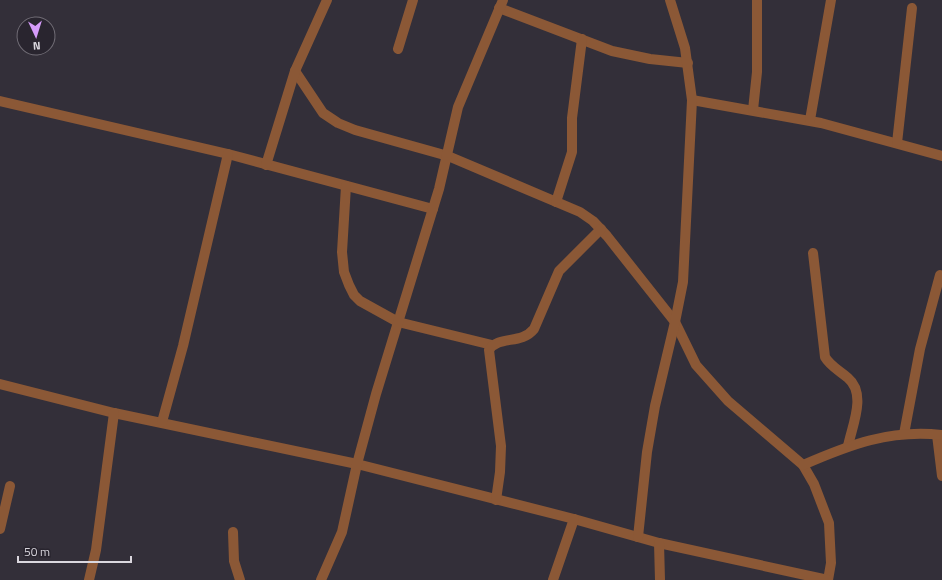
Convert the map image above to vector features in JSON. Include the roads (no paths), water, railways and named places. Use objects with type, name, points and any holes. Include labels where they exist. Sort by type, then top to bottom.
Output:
[{"type":"street","points":[[266,164],[295,71],[327,0]]},
{"type":"street","points":[[398,49],[413,0]]},
{"type":"street","points":[[638,537],[647,452],[654,406],[675,322],[683,282],[692,100],[688,62],[670,0]]},
{"type":"street","points":[[753,110],[757,72],[757,0]]},
{"type":"street","points":[[810,120],[831,0]]},
{"type":"street","points":[[321,580],[342,532],[357,464],[376,394],[433,209],[448,156],[458,108],[501,4],[582,39],[628,55],[688,62]]},
{"type":"street","points":[[897,143],[912,8]]},
{"type":"street","points":[[556,202],[572,152],[572,118],[582,39]]},
{"type":"street","points":[[0,384],[114,413],[357,464],[574,519],[638,537],[828,580],[831,563],[829,523],[814,484],[803,465],[728,401],[696,365],[675,322],[601,229],[580,212],[448,156],[355,130],[338,123],[323,113],[295,71]]},
{"type":"street","points":[[692,100],[810,120],[942,156]]},
{"type":"street","points":[[0,101],[228,154],[433,209]]},
{"type":"street","points":[[162,422],[183,346],[228,154]]},
{"type":"street","points":[[346,186],[342,252],[344,272],[349,285],[360,301],[398,322],[492,345]]},
{"type":"street","points":[[496,500],[500,472],[501,446],[489,350],[492,345],[498,342],[520,339],[529,336],[534,329],[559,271],[601,229]]},
{"type":"street","points":[[813,253],[825,357],[828,362],[848,378],[856,389],[858,403],[848,446]]},
{"type":"street","points":[[904,434],[920,349],[940,275]]},
{"type":"street","points":[[89,580],[96,550],[114,413]]},
{"type":"street","points":[[803,465],[848,446],[872,439],[904,434],[939,435],[942,476]]},
{"type":"street","points":[[0,529],[10,486]]},
{"type":"street","points":[[553,580],[574,519]]},
{"type":"street","points":[[233,532],[234,561],[240,580]]},
{"type":"street","points":[[659,542],[660,580]]}]
